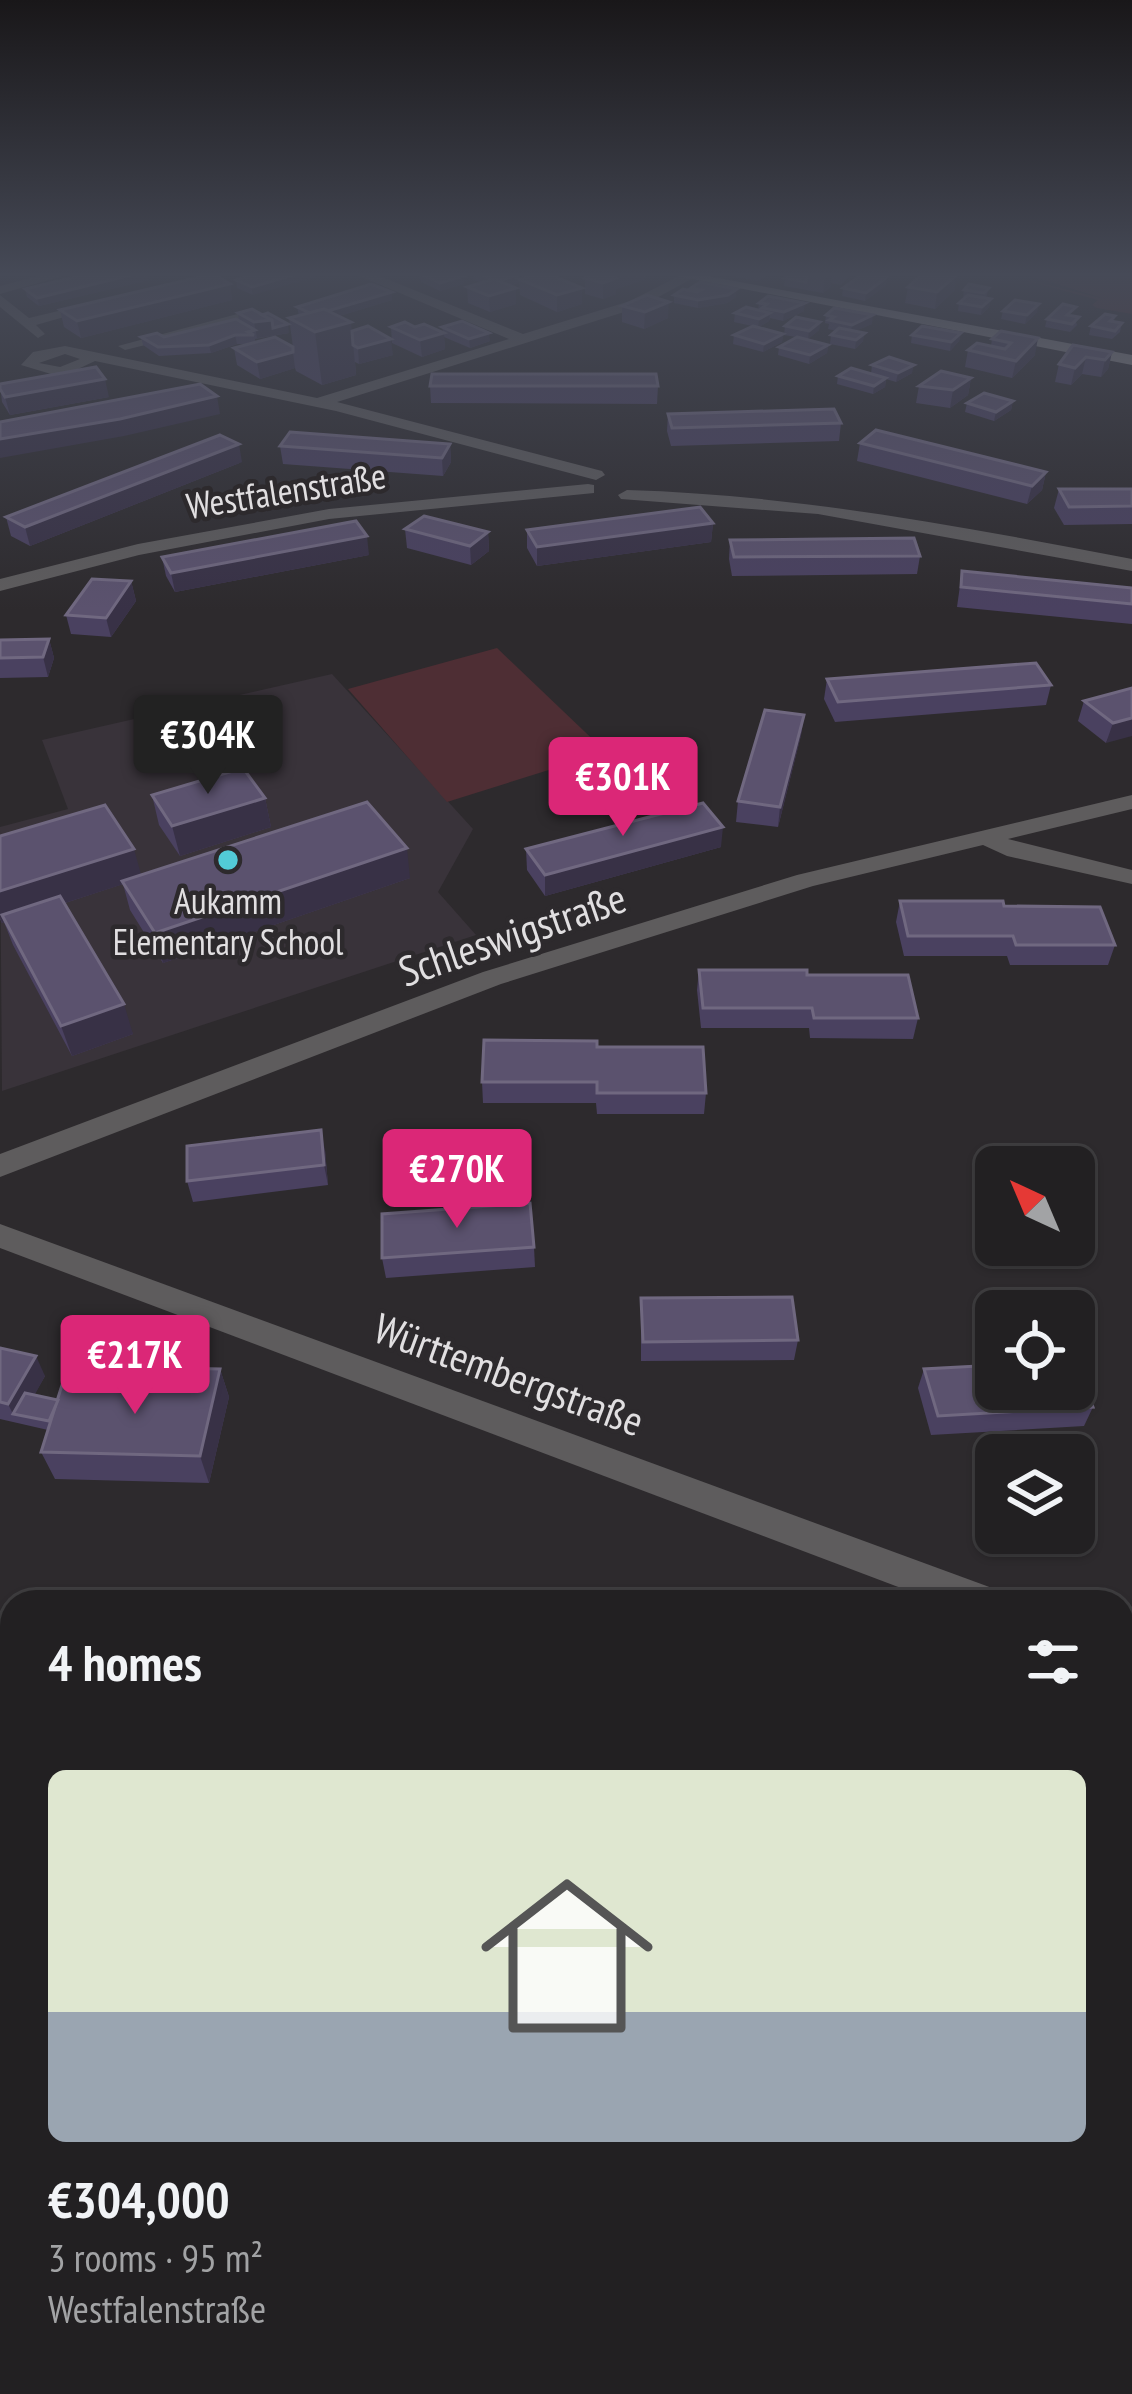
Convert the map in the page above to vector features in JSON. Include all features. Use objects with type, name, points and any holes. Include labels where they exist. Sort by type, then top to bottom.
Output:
[{"type":"street","points":[[245,387],[615,481]]},
{"type":"street","points":[[319,403],[369,387]]},
{"type":"street","name":"Westfalenstraße","points":[[0,585],[138,550],[329,514],[615,481],[807,505],[1132,565]]},
{"type":"street","name":"Schleswigstraße","points":[[0,1166],[492,978],[806,880],[1132,802]]},
{"type":"street","points":[[988,838],[1015,851],[1132,877]]},
{"type":"street","name":"Württembergstraße","points":[[0,1236],[952,1590]]},
{"type":"shaded area","points":[[497,648],[606,752],[447,802],[348,689]]},
{"type":"shaded area","name":"Aukamm Elementary School","points":[[332,674],[473,829],[438,892],[476,935],[2,1091],[0,827],[68,809],[42,740]]},
{"type":"building","points":[[0,387],[62,387],[5,397]]},
{"type":"building","points":[[186,387],[204,387],[217,396],[120,419],[0,439],[0,422]]},
{"type":"building","points":[[984,393],[1013,401],[996,412],[967,403]]},
{"type":"building","points":[[834,409],[841,423],[672,428],[668,414]]},
{"type":"building","points":[[876,430],[1046,472],[1032,486],[860,443]]},
{"type":"building","points":[[290,432],[450,444],[442,458],[280,446]]},
{"type":"building","points":[[220,435],[239,444],[25,527],[6,517]]},
{"type":"building","points":[[1059,489],[1132,489],[1132,506],[1069,507]]},
{"type":"building","points":[[700,507],[713,523],[537,547],[527,530]]},
{"type":"building","points":[[424,516],[488,532],[470,546],[405,529]]},
{"type":"building","points":[[356,521],[367,536],[171,573],[162,557]]},
{"type":"building","points":[[914,538],[920,556],[734,557],[730,540]]},
{"type":"building","points":[[962,571],[1132,588],[1132,604],[961,587]]},
{"type":"building","points":[[92,579],[131,581],[106,618],[66,615]]},
{"type":"building","points":[[49,639],[43,657],[0,658],[0,640]]},
{"type":"building","points":[[1036,663],[1051,685],[838,702],[827,679]]},
{"type":"building","points":[[1132,688],[1132,718],[1113,723],[1084,701]]},
{"type":"building","points":[[765,710],[804,715],[780,807],[738,801]]},
{"type":"building","points":[[243,768],[265,798],[172,826],[152,795]]},
{"type":"building","points":[[367,802],[407,848],[155,933],[122,881]]},
{"type":"building","points":[[703,803],[723,827],[545,875],[526,849]]},
{"type":"building","points":[[105,805],[134,849],[0,891],[0,836]]},
{"type":"building","points":[[60,896],[124,1004],[61,1026],[2,915]]},
{"type":"building","points":[[900,901],[1100,907],[1115,945],[1016,945],[1013,936],[908,936]]},
{"type":"building","points":[[699,970],[908,975],[918,1018],[814,1018],[812,1008],[703,1008]]},
{"type":"building","points":[[484,1040],[703,1047],[706,1093],[597,1093],[597,1082],[482,1082]]},
{"type":"building","points":[[321,1130],[324,1165],[187,1181],[187,1146]]},
{"type":"building","points":[[530,1203],[534,1247],[382,1258],[382,1214]]},
{"type":"building","points":[[792,1297],[798,1340],[643,1342],[641,1298]]},
{"type":"building","points":[[0,1348],[36,1356],[8,1404],[0,1402]]},
{"type":"building","points":[[975,1366],[975,1410],[1041,1410],[938,1416],[924,1369]]},
{"type":"building","points":[[173,1368],[220,1369],[200,1456],[41,1452],[62,1385],[168,1388]]},
{"type":"building","points":[[25,1393],[58,1400],[49,1421],[13,1414]]},
{"type":"place","name":"Aukamm Elementary School","points":[[228,860]]}]
